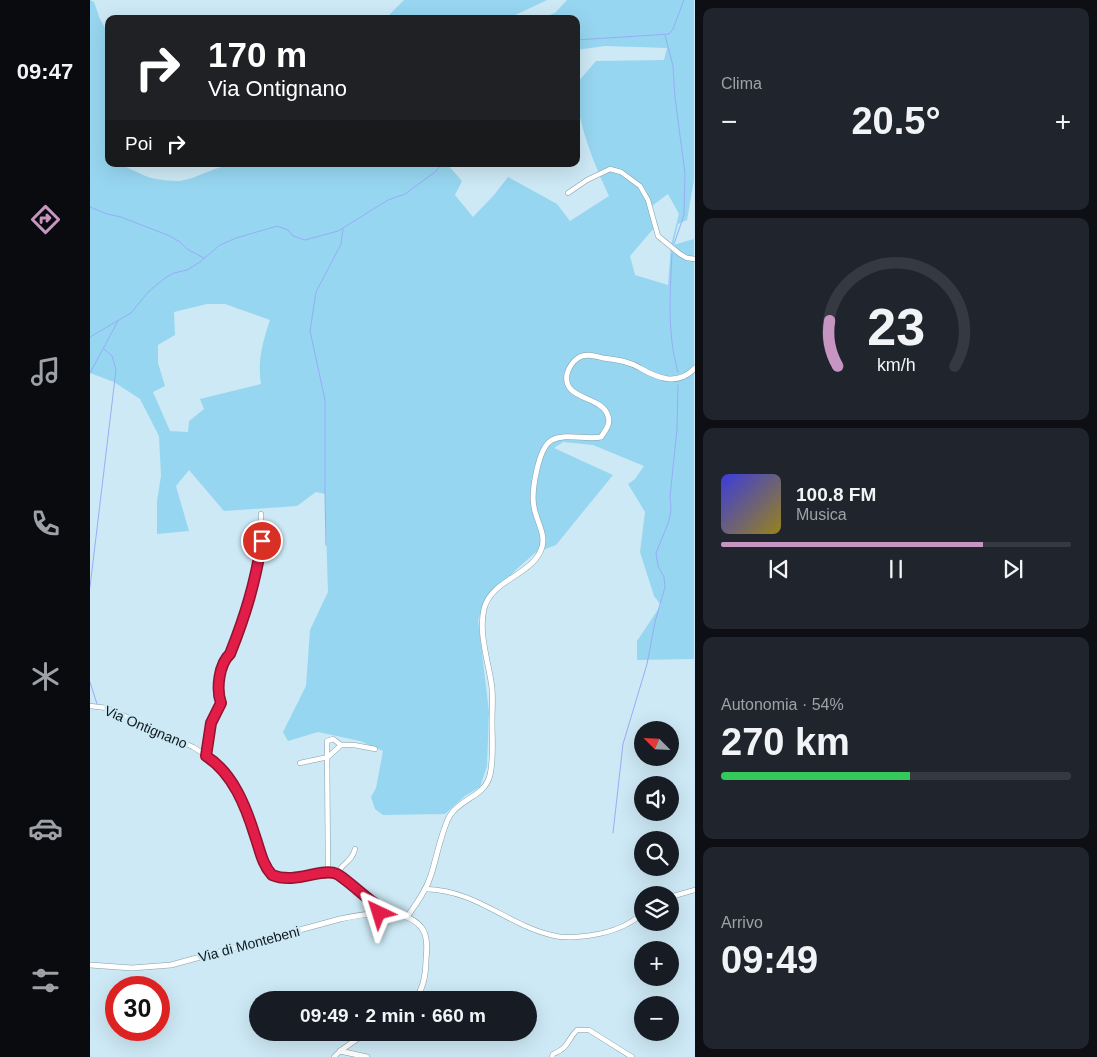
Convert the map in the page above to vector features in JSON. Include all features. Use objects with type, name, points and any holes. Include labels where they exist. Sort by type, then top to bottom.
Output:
[{"type":"street","points":[[568,193],[587,180],[610,169],[621,172],[640,186],[648,200],[658,236],[680,254],[687,258],[694,258]]},
{"type":"street","points":[[420,991],[425,976],[427,946],[422,927],[407,917],[425,889],[450,814],[463,802],[483,789],[490,774],[492,690],[484,635],[484,608],[489,597],[539,555],[543,541],[534,512],[533,492],[541,454],[546,446],[551,440],[560,438],[592,439],[601,437],[609,422],[608,416],[601,406],[573,392],[566,378],[568,368],[575,360],[587,355],[624,361],[663,379],[682,378],[694,368]]},
{"type":"street","points":[[206,756],[211,723],[221,703],[218,694],[225,658],[230,654],[247,613],[253,589],[262,541],[261,514]]},
{"type":"street","name":"Via Ontignano","points":[[90,706],[108,708],[193,747],[218,763],[245,805],[264,864],[272,875],[293,879],[328,872],[337,874],[374,903],[379,913]]},
{"type":"street","points":[[328,872],[327,741],[333,739],[341,745],[354,745],[374,750]]},
{"type":"street","points":[[300,763],[328,757],[341,745]]},
{"type":"street","points":[[337,874],[339,869],[353,857],[355,849]]},
{"type":"street","points":[[425,889],[452,892],[490,907],[529,928],[551,935],[565,937],[604,933],[621,928],[634,921]]},
{"type":"street","points":[[679,894],[694,890]]},
{"type":"street","name":"Via di Montebeni","points":[[90,965],[132,968],[171,965],[360,915],[379,913],[407,917]]},
{"type":"street","points":[[552,1057],[553,1054],[564,1050],[571,1036],[577,1030],[589,1030],[632,1057]]},
{"type":"street","points":[[334,1057],[354,1041]]},
{"type":"street","points":[[340,1052],[367,1057]]},
{"type":"shaded area","points":[[90,0],[94,2],[105,28],[105,167],[125,167],[156,179],[179,181],[221,167],[450,167],[462,181],[455,195],[473,217],[508,177],[557,204],[570,221],[609,196],[582,127],[580,117],[580,79],[596,61],[664,60],[667,48],[605,46],[580,49],[580,15],[549,15],[555,13],[567,0],[694,0],[694,180],[687,220],[678,224],[673,245],[694,239],[694,659],[637,660],[637,641],[661,605],[654,596],[640,552],[645,512],[628,484],[635,479],[644,466],[593,445],[563,442],[554,448],[613,475],[556,545],[535,553],[487,595],[478,620],[489,712],[487,766],[480,787],[465,796],[445,814],[383,815],[375,809],[371,797],[376,788],[383,751],[360,741],[318,732],[288,741],[283,732],[306,686],[310,630],[328,592],[325,494],[316,492],[297,506],[224,511],[189,470],[176,486],[189,531],[157,534],[157,501],[161,476],[159,436],[140,399],[114,382],[90,373]],"holes":[[[668,194],[679,214],[671,245],[668,285],[635,275],[630,256],[654,228],[649,208]],[[207,304],[225,304],[270,320],[260,359],[261,384],[200,399],[204,409],[189,421],[188,432],[170,431],[153,392],[165,386],[158,363],[158,345],[175,335],[174,312]]]},
{"type":"shaded area","points":[[404,0],[547,0],[515,15],[389,15]]},
{"type":"waterway","points":[[580,40],[669,34],[673,29],[684,0]]},
{"type":"waterway","points":[[665,35],[673,66],[675,98],[685,173],[684,215],[674,244]]},
{"type":"waterway","points":[[90,337],[131,313],[148,292],[165,278],[174,273],[187,270],[220,245],[236,238],[277,226],[288,230],[293,236],[305,240],[338,231],[388,200],[405,194],[439,167]]},
{"type":"waterway","points":[[90,207],[170,236],[187,249],[204,258]]},
{"type":"waterway","points":[[326,545],[325,400],[310,331],[316,292],[341,244],[343,229]]},
{"type":"waterway","points":[[672,254],[671,329],[678,372]]},
{"type":"waterway","points":[[90,373],[118,321]]},
{"type":"waterway","points":[[90,587],[116,370],[112,356],[104,349]]},
{"type":"waterway","points":[[613,833],[623,744],[647,664],[655,622],[665,587],[664,577],[658,566],[656,553],[669,521],[671,509],[670,497],[677,429],[678,385]]},
{"type":"waterway","points":[[90,682],[97,704]]},
{"type":"route","points":[[262,541],[247,613],[230,654],[225,658],[220,677],[218,694],[221,703],[211,723],[206,756],[218,763],[245,805],[264,864],[272,875],[293,879],[328,872],[337,874],[374,903],[379,913]]}]
